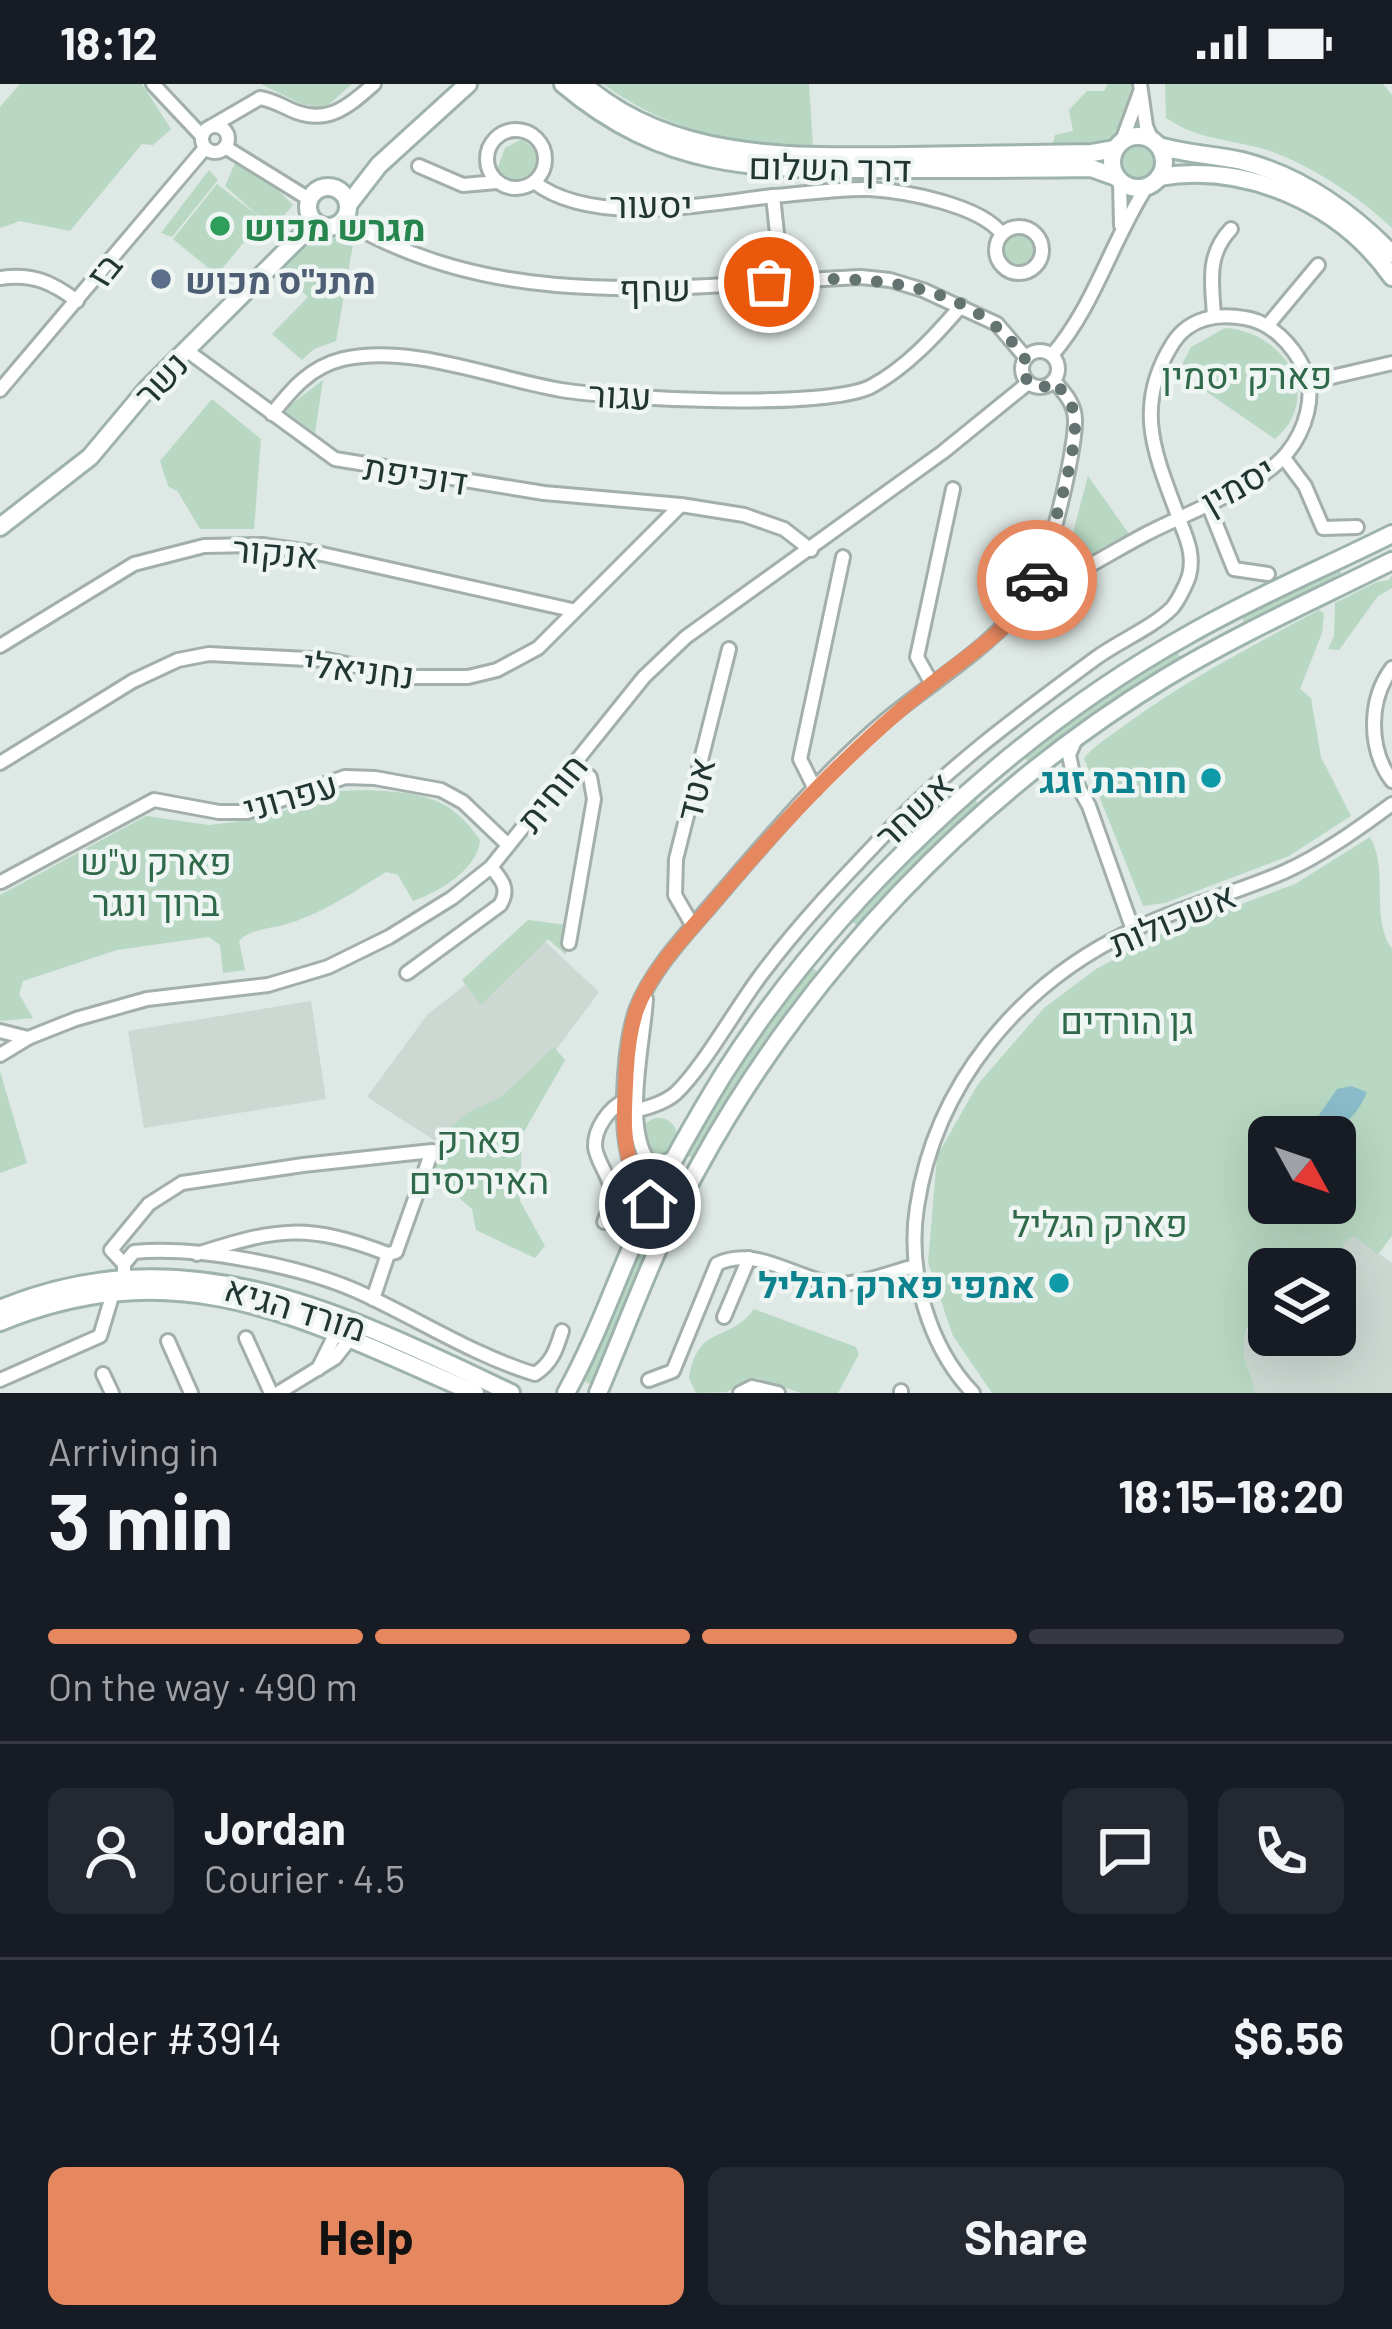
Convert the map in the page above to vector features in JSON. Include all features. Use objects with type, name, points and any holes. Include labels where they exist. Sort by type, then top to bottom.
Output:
[{"type":"street","points":[[153,84],[207,134],[216,152],[227,142],[236,113]]},
{"type":"street","points":[[207,134],[260,98],[303,114],[328,116],[374,84]]},
{"type":"street","points":[[343,205],[323,187],[309,199],[308,212],[315,223],[330,227],[379,165],[468,84]]},
{"type":"street","name":"דרך השלום","points":[[563,84],[593,110],[656,143],[747,167],[1090,168],[1118,179]]},
{"type":"street","name":"דרך השלום","points":[[583,84],[601,100],[662,132],[748,153],[846,157],[1119,145]]},
{"type":"street","points":[[1121,226],[1118,179],[1112,163],[1140,88]]},
{"type":"street","points":[[1052,355],[1072,332],[1121,226],[1164,161],[1140,88]]},
{"type":"street","points":[[207,134],[222,127],[227,142],[309,199]]},
{"type":"street","points":[[496,182],[488,172],[488,149],[493,140],[513,130],[526,131],[542,146],[543,169],[534,182]]},
{"type":"street","name":"בז","points":[[0,390],[77,301],[207,134]]},
{"type":"street","points":[[1119,145],[1140,136],[1246,162],[1293,180],[1344,210],[1392,254]]},
{"type":"street","name":"יסעור","points":[[419,166],[463,185],[496,182],[514,189],[534,182],[564,200],[647,209],[869,189],[944,202],[993,222],[1002,234]]},
{"type":"street","points":[[1118,179],[1133,188],[1221,173],[1284,192],[1334,221],[1392,277]]},
{"type":"street","points":[[773,196],[782,281]]},
{"type":"street","name":"שחף","points":[[343,205],[417,258],[506,281],[648,288],[890,280],[961,306],[1006,331],[1025,358]]},
{"type":"street","name":"נשר","points":[[0,527],[90,457],[186,350],[315,223]]},
{"type":"street","points":[[1231,230],[1220,240],[1211,264],[1214,316],[1268,325],[1297,353],[1310,382],[1392,363]]},
{"type":"street","points":[[1268,325],[1318,266]]},
{"type":"street","points":[[0,278],[32,276],[53,283],[77,301]]},
{"type":"street","name":"עגור","points":[[272,414],[302,378],[330,363],[366,355],[422,361],[564,390],[641,396],[822,398],[870,387],[934,337],[961,306]]},
{"type":"street","name":"יסמין","points":[[1179,518],[1152,447],[1154,385],[1181,332],[1214,316]]},
{"type":"street","name":"דוכיפת","points":[[186,350],[314,447],[357,465],[544,494],[745,515],[784,529],[811,550]]},
{"type":"street","points":[[1035,351],[1052,355],[1058,365],[1054,381],[1044,387],[1028,383],[1022,368],[1025,358],[1035,351]]},
{"type":"street","points":[[650,1204],[650,1192],[631,1163],[626,1070],[637,1009],[693,926],[815,789],[883,723],[998,632],[1034,592],[1064,491],[1075,420],[1072,406],[1054,381]]},
{"type":"street","name":"יסמין","points":[[1034,592],[1068,579],[1208,504],[1284,458],[1299,435],[1310,382]]},
{"type":"street","name":"חוחית","points":[[0,1055],[76,1019],[147,999],[268,985],[328,967],[389,937],[491,867],[644,677],[686,637],[811,550],[1028,383]]},
{"type":"street","points":[[1284,458],[1305,486],[1323,529],[1357,526]]},
{"type":"street","points":[[932,684],[917,657],[953,489]]},
{"type":"street","points":[[1208,504],[1234,568],[1268,574]]},
{"type":"street","name":"נחניאלי","points":[[0,763],[133,681],[178,660],[209,654],[327,660],[410,676],[468,677],[522,660],[681,505]]},
{"type":"street","name":"אשחר","points":[[630,1108],[674,1095],[796,931],[912,805],[1025,710],[1172,608],[1189,578],[1192,551],[1179,518]]},
{"type":"street","points":[[566,1393],[650,1204],[724,1075],[802,965],[854,905],[938,821],[1061,720],[1151,656],[1392,534]]},
{"type":"street","name":"אנקור","points":[[0,646],[134,564],[204,546],[262,545],[322,554],[572,610]]},
{"type":"street","points":[[815,789],[800,759],[843,556]]},
{"type":"street","points":[[598,1393],[691,1181],[768,1057],[837,966],[903,891],[1039,769],[1166,678],[1245,633],[1392,561]]},
{"type":"street","name":"אטד","points":[[693,926],[675,895],[676,859],[729,649]]},
{"type":"street","points":[[1392,668],[1378,695],[1374,729],[1379,760],[1392,781]]},
{"type":"street","points":[[1075,741],[1069,755],[1074,778],[1089,806],[1133,929]]},
{"type":"street","points":[[569,943],[594,799],[590,777],[574,765]]},
{"type":"street","points":[[1039,769],[1060,770],[1074,778]]},
{"type":"street","name":"עפרוני","points":[[0,893],[0,881],[154,800],[247,812],[345,777],[441,790],[463,802],[508,845]]},
{"type":"street","name":"אשכולות","points":[[965,1390],[919,1290],[912,1239],[934,1130],[989,1043],[1018,1010],[1062,973],[1133,929],[1288,870],[1392,805]]},
{"type":"street","points":[[407,973],[500,905],[506,896],[504,883],[491,867]]},
{"type":"street","points":[[0,1030],[28,1038]]},
{"type":"street","points":[[604,1222],[613,1202],[595,1147],[601,1124],[615,1105],[630,1108]]},
{"type":"street","points":[[630,1108],[649,1164],[660,1167],[678,1153]]},
{"type":"street","points":[[122,1282],[111,1250],[149,1204],[182,1183],[432,1151],[396,1252],[388,1254],[342,1236],[293,1229],[196,1254]]},
{"type":"street","points":[[0,1380],[100,1336],[134,1252],[196,1254],[311,1277],[373,1299],[535,1374],[546,1366],[562,1331]]},
{"type":"street","points":[[373,1299],[388,1254]]},
{"type":"street","points":[[649,1380],[673,1371],[717,1264],[734,1257],[748,1258],[834,1285],[915,1266]]},
{"type":"street","points":[[724,1316],[748,1258]]},
{"type":"street","name":"מורד הגיא","points":[[0,1309],[51,1292],[122,1282],[172,1278],[245,1287],[475,1393]]},
{"type":"street","name":"מורד הגיא","points":[[0,1322],[122,1282]]},
{"type":"street","points":[[423,1352],[430,1328]]},
{"type":"street","points":[[246,1337],[274,1393],[317,1370],[347,1331]]},
{"type":"street","name":"מורד הגיא","points":[[347,1331],[423,1352],[511,1393]]},
{"type":"street","points":[[168,1341],[191,1393]]},
{"type":"street","points":[[103,1374],[112,1393]]},
{"type":"street","points":[[740,1393],[752,1387],[778,1393]]},
{"type":"shaded area","points":[[534,931],[599,992],[504,1120],[443,1146],[367,1097],[427,1015]]},
{"type":"shaded area","points":[[311,1001],[326,1099],[144,1128],[128,1031]]},
{"type":"shaded area","points":[[1354,1236],[1392,1263],[1392,1393],[1255,1393],[1243,1350],[1248,1330],[1248,1356],[1356,1356],[1356,1248],[1334,1248]]},
{"type":"green space","points":[[20,84],[142,84],[171,129],[153,145],[142,144],[70,231],[20,221],[0,228],[0,107]]},
{"type":"green space","points":[[261,84],[352,84],[325,108],[301,104]]},
{"type":"green space","points":[[603,84],[809,84],[813,146],[703,132],[653,114]]},
{"type":"green space","points":[[1108,84],[1132,84],[1127,116],[1109,143],[1052,147],[1055,135],[1073,131],[1069,110],[1087,91],[1104,91]]},
{"type":"green space","points":[[1165,84],[1383,84],[1392,95],[1392,228],[1305,166],[1273,152],[1193,132],[1166,118]]},
{"type":"green space","points":[[522,139],[539,153],[530,177],[515,185],[497,170],[505,148]]},
{"type":"green space","points":[[1140,143],[1154,148],[1159,162],[1154,176],[1140,181],[1126,176],[1121,162],[1126,148]]},
{"type":"green space","name":"מגרש מכוש","points":[[236,161],[293,205],[268,235],[261,221],[217,275],[173,239],[217,184],[262,219],[225,186]]},
{"type":"green space","points":[[209,170],[218,180],[172,237],[161,233]]},
{"type":"green space","points":[[1019,230],[1032,236],[1038,249],[1032,262],[1019,268],[1006,262],[1000,249],[1006,236]]},
{"type":"green space","points":[[355,233],[336,341],[314,349],[302,360],[272,334],[308,297],[279,270],[308,242]]},
{"type":"green space","name":"פארק יסמין","points":[[1225,328],[1264,340],[1290,368],[1297,385],[1297,404],[1290,422],[1275,439],[1178,372],[1191,347]]},
{"type":"green space","points":[[323,380],[315,433],[284,410]]},
{"type":"green space","points":[[212,399],[261,439],[254,529],[200,529],[178,492],[168,486],[160,461]]},
{"type":"green space","points":[[1088,476],[1129,534],[1068,574],[1066,558]]},
{"type":"green space","points":[[1339,568],[1343,578],[1247,627],[1240,615]]},
{"type":"green space","points":[[1392,575],[1392,588],[1378,596],[1339,650],[1328,649],[1334,636],[1335,603]]},
{"type":"green space","name":"חורבת זגג","points":[[1319,610],[1324,613],[1322,633],[1300,689],[1311,698],[1321,757],[1351,816],[1289,856],[1165,903],[1143,906],[1084,758],[1174,692]]},
{"type":"green space","points":[[1175,650],[1183,661],[1032,766],[1024,757],[1082,712]]},
{"type":"green space","name":"פארק ע\"ש ברוך ונגר","points":[[334,791],[417,795],[444,805],[480,840],[478,851],[465,870],[413,901],[398,875],[386,872],[310,915],[249,934],[239,941],[245,970],[223,973],[220,945],[209,937],[117,950],[23,981],[19,994],[33,1018],[0,1021],[0,895],[146,816],[209,825],[266,818]]},
{"type":"green space","points":[[974,799],[982,807],[860,928],[849,919]]},
{"type":"green space","name":"פארק הגליל","points":[[1370,837],[1379,865],[1382,923],[1392,949],[1392,1236],[1378,1254],[1354,1236],[1342,1244],[1344,1248],[1248,1248],[1244,1344],[1255,1393],[992,1393],[953,1336],[928,1263],[937,1156],[978,1084],[1044,1008],[1096,969],[1164,933],[1295,884]]},
{"type":"green space","points":[[528,920],[568,925],[566,955],[548,939],[481,1005],[462,980]]},
{"type":"green space","points":[[810,966],[822,975],[695,1160],[685,1154],[739,1064]]},
{"type":"green space","name":"פארק האיריסים","points":[[554,1047],[565,1060],[522,1135],[520,1201],[545,1246],[535,1258],[476,1230],[472,1209],[433,1176],[442,1134],[469,1112],[501,1097]]},
{"type":"green space","points":[[0,1071],[27,1163],[0,1173]]},
{"type":"green space","points":[[659,1118],[672,1123],[677,1136],[672,1149],[659,1154],[646,1149],[641,1136],[646,1123]]},
{"type":"green space","points":[[664,1200],[666,1208],[595,1386],[581,1380]]},
{"type":"green space","points":[[754,1309],[856,1347],[859,1354],[838,1393],[801,1393],[757,1378],[726,1392],[696,1393],[689,1378],[699,1349]]},
{"type":"water","points":[[1351,1086],[1367,1092],[1351,1116],[1319,1116],[1319,1115],[1337,1089]]},
{"type":"way so far","points":[[769,282],[862,278],[923,290],[1006,331],[1025,358],[1022,368],[1028,383],[1044,387],[1054,381],[1072,406],[1075,420],[1064,491],[1037,580]]},
{"type":"place","name":"מגרש מכוש","points":[[220,226]]},
{"type":"place","name":"מתנ\"ס מכוש","points":[[161,279]]},
{"type":"place","name":"חורבת זגג","points":[[1211,778]]},
{"type":"place","name":"אמפי פארק הגליל","points":[[1059,1283]]},
{"type":"route","points":[[650,1204],[650,1192],[631,1163],[626,1139],[626,1070],[637,1009],[646,992],[678,944],[796,808],[883,723],[998,632],[1034,592],[1037,580]]},
{"type":"park label","name":"גן הורדים","points":[[1127,1019]]}]
